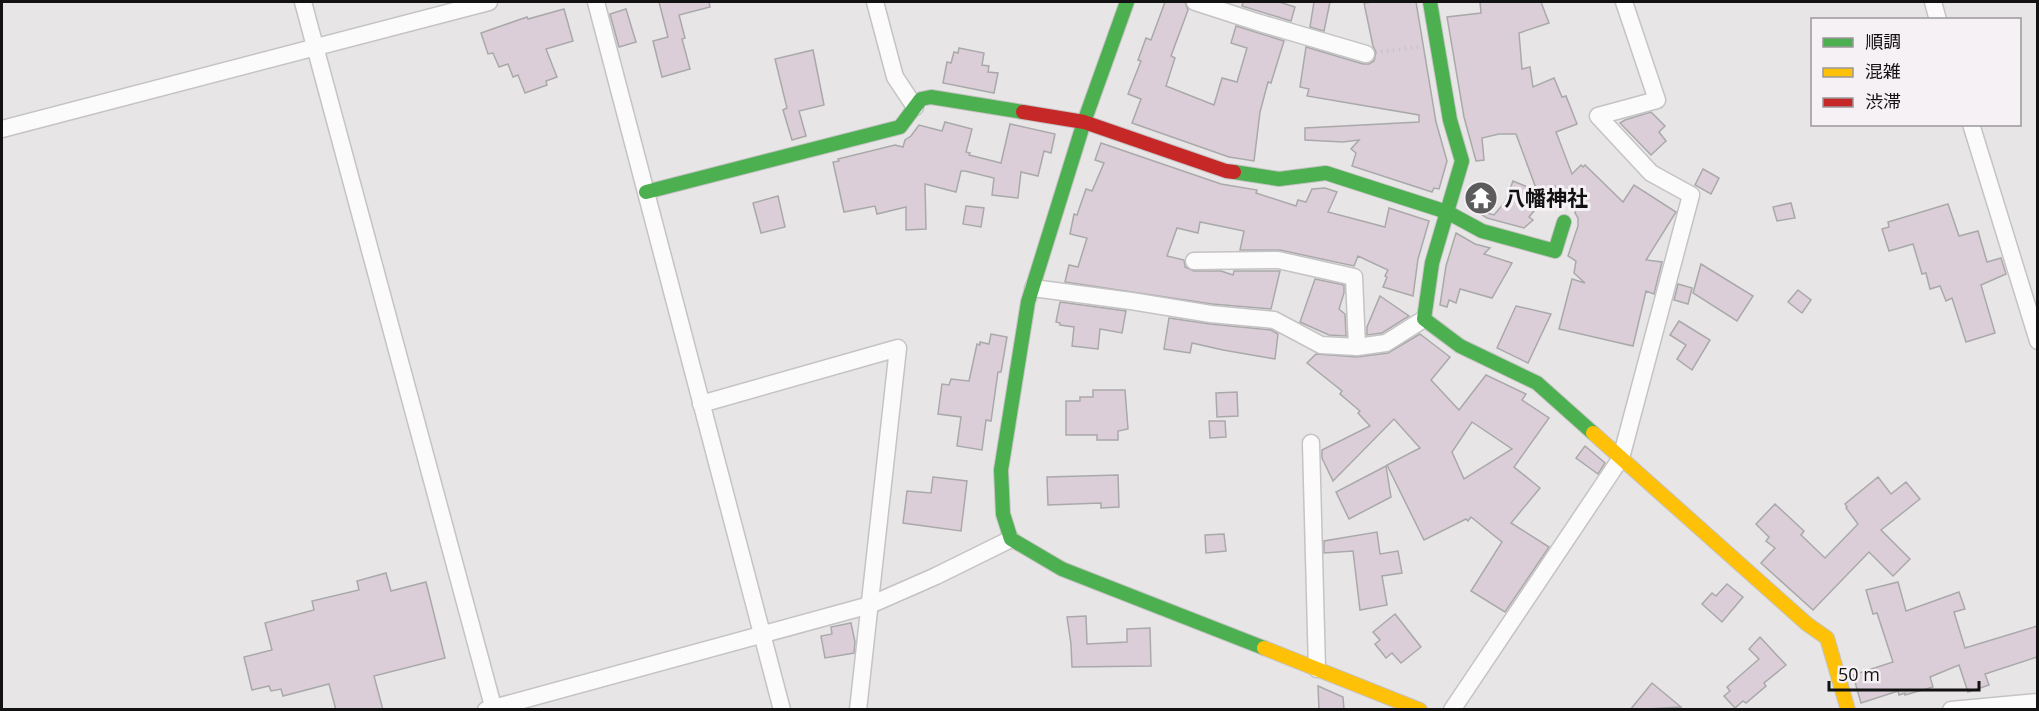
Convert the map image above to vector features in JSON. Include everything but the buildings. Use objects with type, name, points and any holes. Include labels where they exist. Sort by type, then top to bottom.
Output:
[{"type":"street","points":[[303,2],[491,709],[870,604],[936,576],[1011,539]]},
{"type":"street","points":[[2,129],[489,2]]},
{"type":"street","points":[[596,2],[782,710]]},
{"type":"street","points":[[875,2],[895,77],[915,106]]},
{"type":"street","points":[[1126,2],[1084,122],[1028,302],[1000,470],[1003,514],[1011,539],[1062,569],[1420,710]]},
{"type":"street","points":[[1195,2],[1366,54]]},
{"type":"street","points":[[1033,288],[1211,314],[1274,320],[1321,345],[1357,347],[1386,343],[1424,319],[1432,263],[1462,161],[1450,120],[1430,2]]},
{"type":"street","points":[[1452,710],[1622,458],[1691,195],[1651,172],[1598,116],[1657,100],[1624,2]]},
{"type":"street","points":[[1933,2],[1937,18]]},
{"type":"street","points":[[646,192],[900,127],[921,99],[931,97],[1084,122],[1226,171],[1279,179],[1326,173],[1447,212],[1482,231],[1555,251],[1564,222]]},
{"type":"street","points":[[1972,126],[2037,341]]},
{"type":"street","points":[[1194,261],[1278,260],[1354,277],[1357,347]]},
{"type":"street","points":[[1424,319],[1461,345],[1537,383],[1807,624],[1827,638],[1848,710]]},
{"type":"street","points":[[701,404],[898,348],[858,710]]},
{"type":"street","points":[[1311,443],[1317,669]]},
{"type":"street","points":[[1952,710],[2037,702]]},
{"type":"path","points":[[1366,54],[1437,44]]},
{"type":"traffic: fast","points":[[1127,2],[1084,122],[1028,302],[1001,470],[1003,514],[1011,539],[1062,569],[1264,648]]},
{"type":"traffic: fast","points":[[1430,2],[1450,120],[1462,161],[1432,263],[1424,319],[1460,346],[1537,383],[1593,433]]},
{"type":"traffic: fast","points":[[646,192],[900,127],[921,99],[931,97],[1023,112]]},
{"type":"traffic: fast","points":[[1234,172],[1279,179],[1326,173],[1447,212],[1482,231],[1555,251],[1564,222]]},
{"type":"traffic: slow","points":[[1593,433],[1807,624],[1827,638],[1848,710]]},
{"type":"traffic: slow","points":[[1264,648],[1420,710]]},
{"type":"traffic: jam","points":[[1023,112],[1084,122],[1234,172]]},
{"type":"place","name":"八幡神社","points":[[1481,198]]}]
